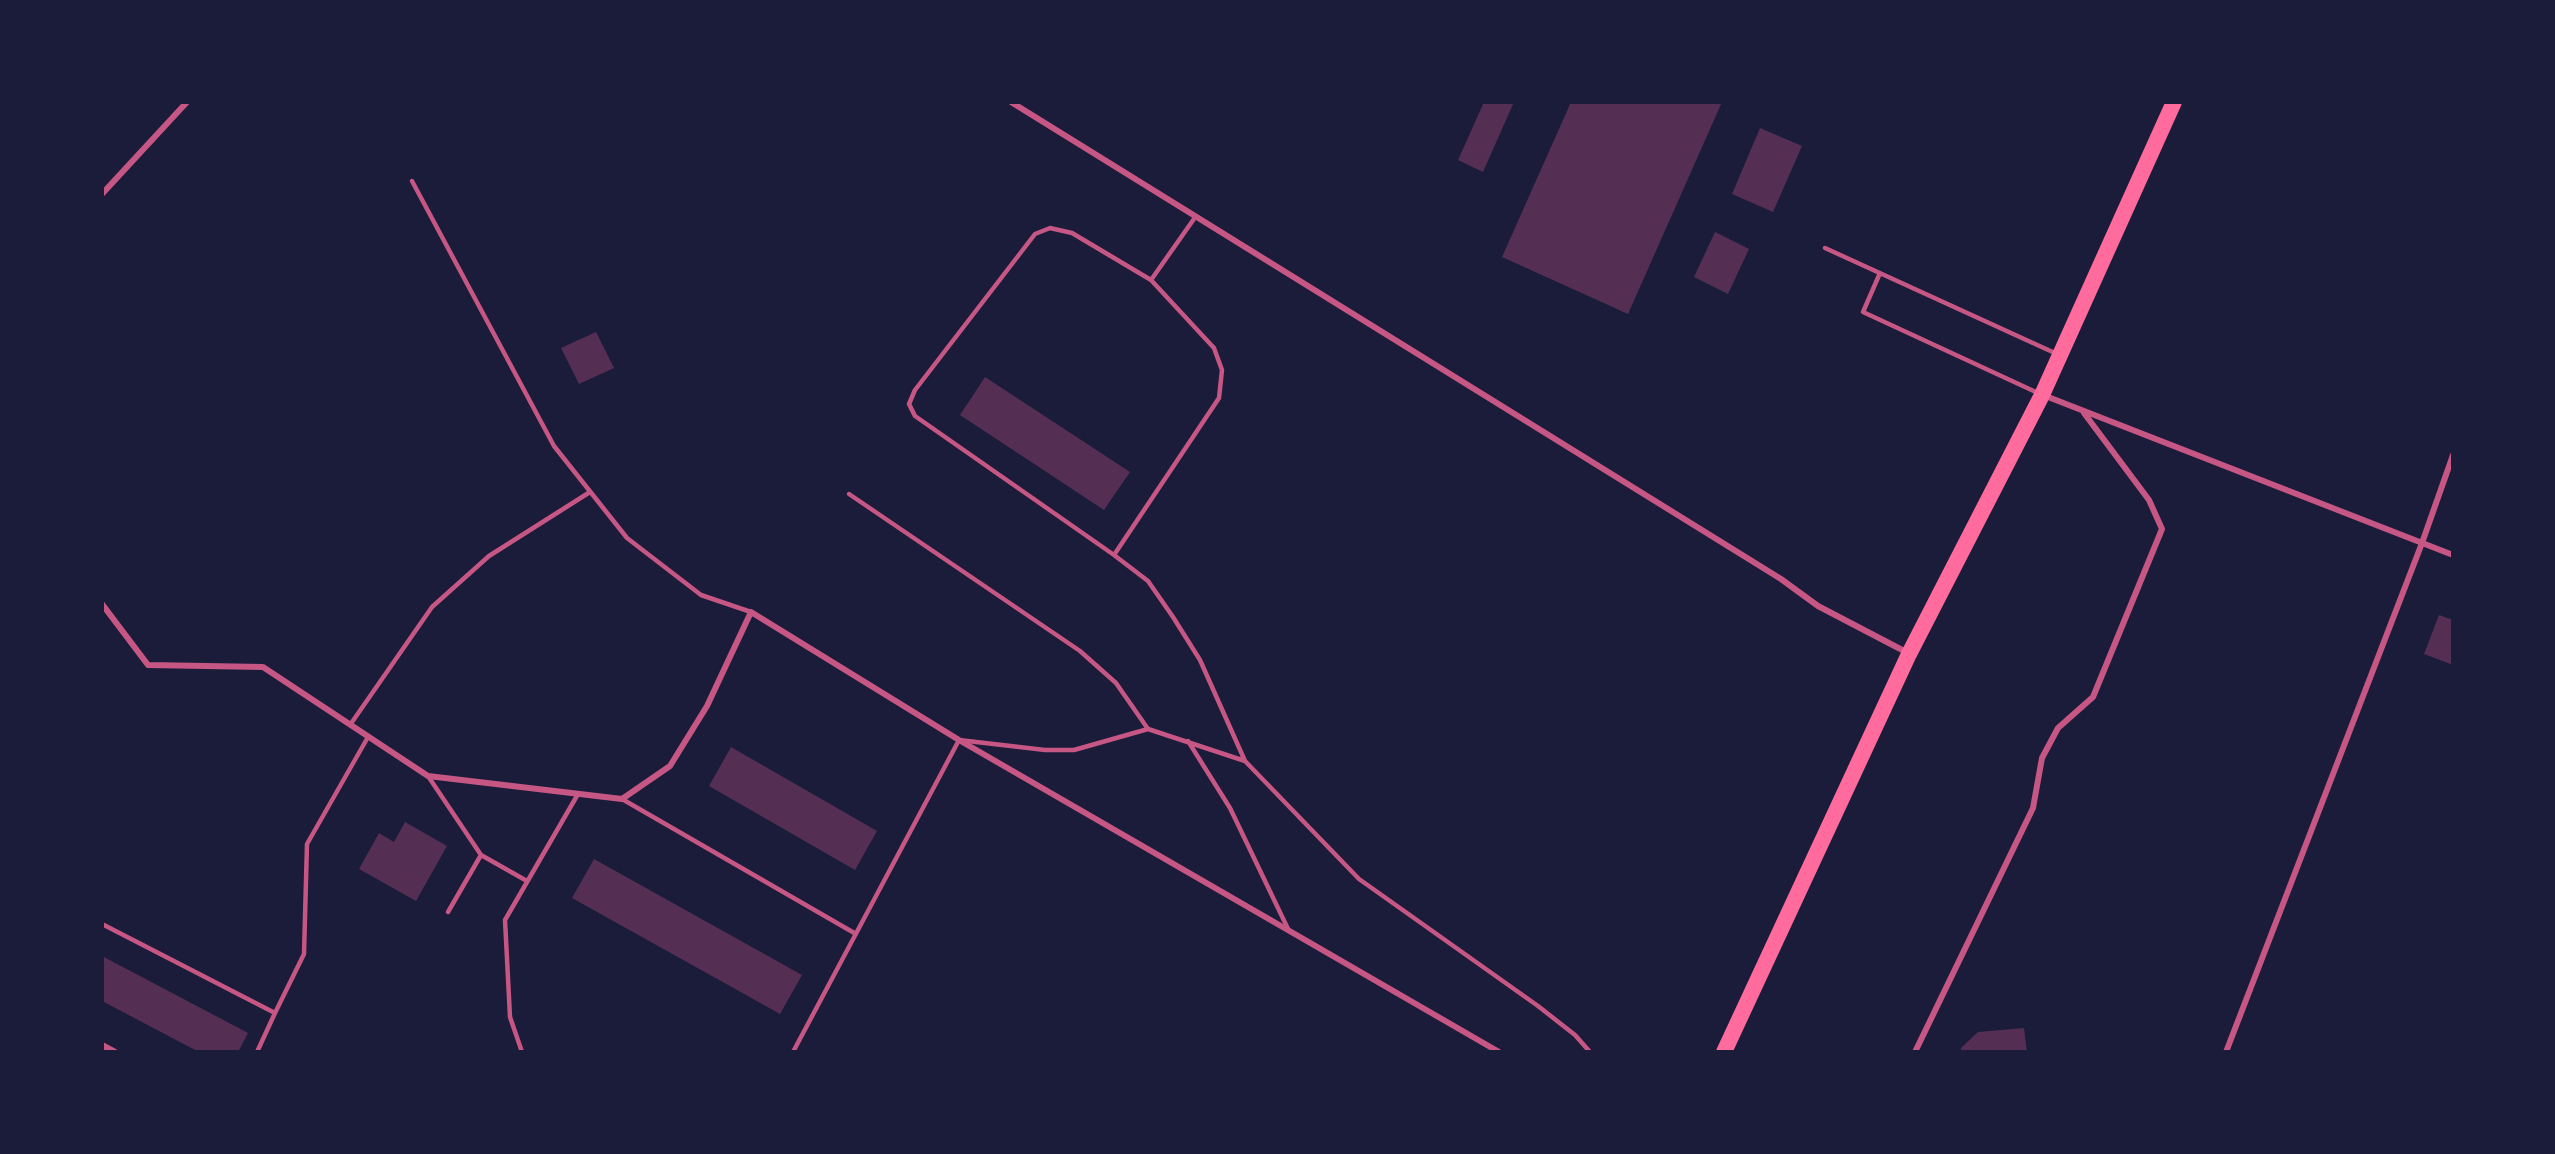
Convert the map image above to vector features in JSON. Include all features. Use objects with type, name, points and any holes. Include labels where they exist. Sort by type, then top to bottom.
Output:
[{"type":"highway","points":[[1725,1052],[1910,654],[2042,394],[2174,102]]},
{"type":"street","points":[[102,194],[187,102]]},
{"type":"street","points":[[1011,102],[1782,579],[1818,606],[1910,654]]},
{"type":"street","points":[[2042,394],[2084,413],[2453,555]]},
{"type":"street","points":[[1915,1052],[2033,808],[2042,758],[2058,728],[2093,697],[2162,529],[2149,500],[2084,413]]},
{"type":"street","points":[[2226,1052],[2422,543],[2453,455]]},
{"type":"street","points":[[102,604],[148,665],[263,668],[428,776],[622,799],[670,766],[707,706],[751,612],[959,740],[1499,1052]]},
{"type":"street","points":[[102,1045],[115,1052]]},
{"type":"lane","points":[[412,182],[554,446],[590,492],[627,538],[701,595],[751,612]]},
{"type":"lane","points":[[1151,280],[1196,216]]},
{"type":"lane","points":[[1114,555],[1219,398],[1222,370],[1214,348],[1151,280],[1072,233],[1050,228],[1035,234],[915,390],[909,404],[915,416],[1148,581],[1200,660],[1245,761],[1359,879],[1538,1006],[1575,1035],[1590,1052]]},
{"type":"lane","points":[[1825,249],[2060,355]]},
{"type":"lane","points":[[1880,273],[1863,312],[2042,394]]},
{"type":"lane","points":[[350,724],[432,607],[489,556],[590,492]]},
{"type":"lane","points":[[849,494],[1080,651],[1116,683],[1148,729]]},
{"type":"lane","points":[[793,1052],[959,740],[1045,750],[1074,750],[1148,729],[1245,761]]},
{"type":"lane","points":[[257,1052],[304,954],[307,844],[368,737]]},
{"type":"lane","points":[[1188,741],[1230,808],[1289,931]]},
{"type":"lane","points":[[428,776],[481,855],[527,881]]},
{"type":"lane","points":[[522,1052],[510,1017],[505,920],[578,794]]},
{"type":"lane","points":[[622,799],[856,934]]},
{"type":"lane","points":[[448,912],[481,855]]},
{"type":"lane","points":[[102,924],[275,1013]]},
{"type":"building","points":[[1484,102],[1514,102],[1483,172],[1458,160]]},
{"type":"building","points":[[1571,102],[1722,102],[1628,314],[1502,257]]},
{"type":"building","points":[[1760,128],[1802,146],[1773,212],[1732,194]]},
{"type":"building","points":[[1715,232],[1749,249],[1728,294],[1694,277]]},
{"type":"building","points":[[596,332],[614,368],[579,384],[561,348]]},
{"type":"building","points":[[985,377],[1130,472],[1104,510],[960,415]]},
{"type":"building","points":[[2439,615],[2453,620],[2453,665],[2424,654]]},
{"type":"building","points":[[731,747],[877,831],[855,870],[709,786]]},
{"type":"building","points":[[405,822],[447,846],[416,901],[359,869],[379,833],[394,842]]},
{"type":"building","points":[[594,859],[802,975],[780,1014],[572,898]]},
{"type":"building","points":[[102,956],[248,1033],[238,1052],[199,1052],[102,1001]]},
{"type":"building","points":[[2024,1028],[2027,1052],[1961,1052],[1961,1048],[1978,1032]]}]
